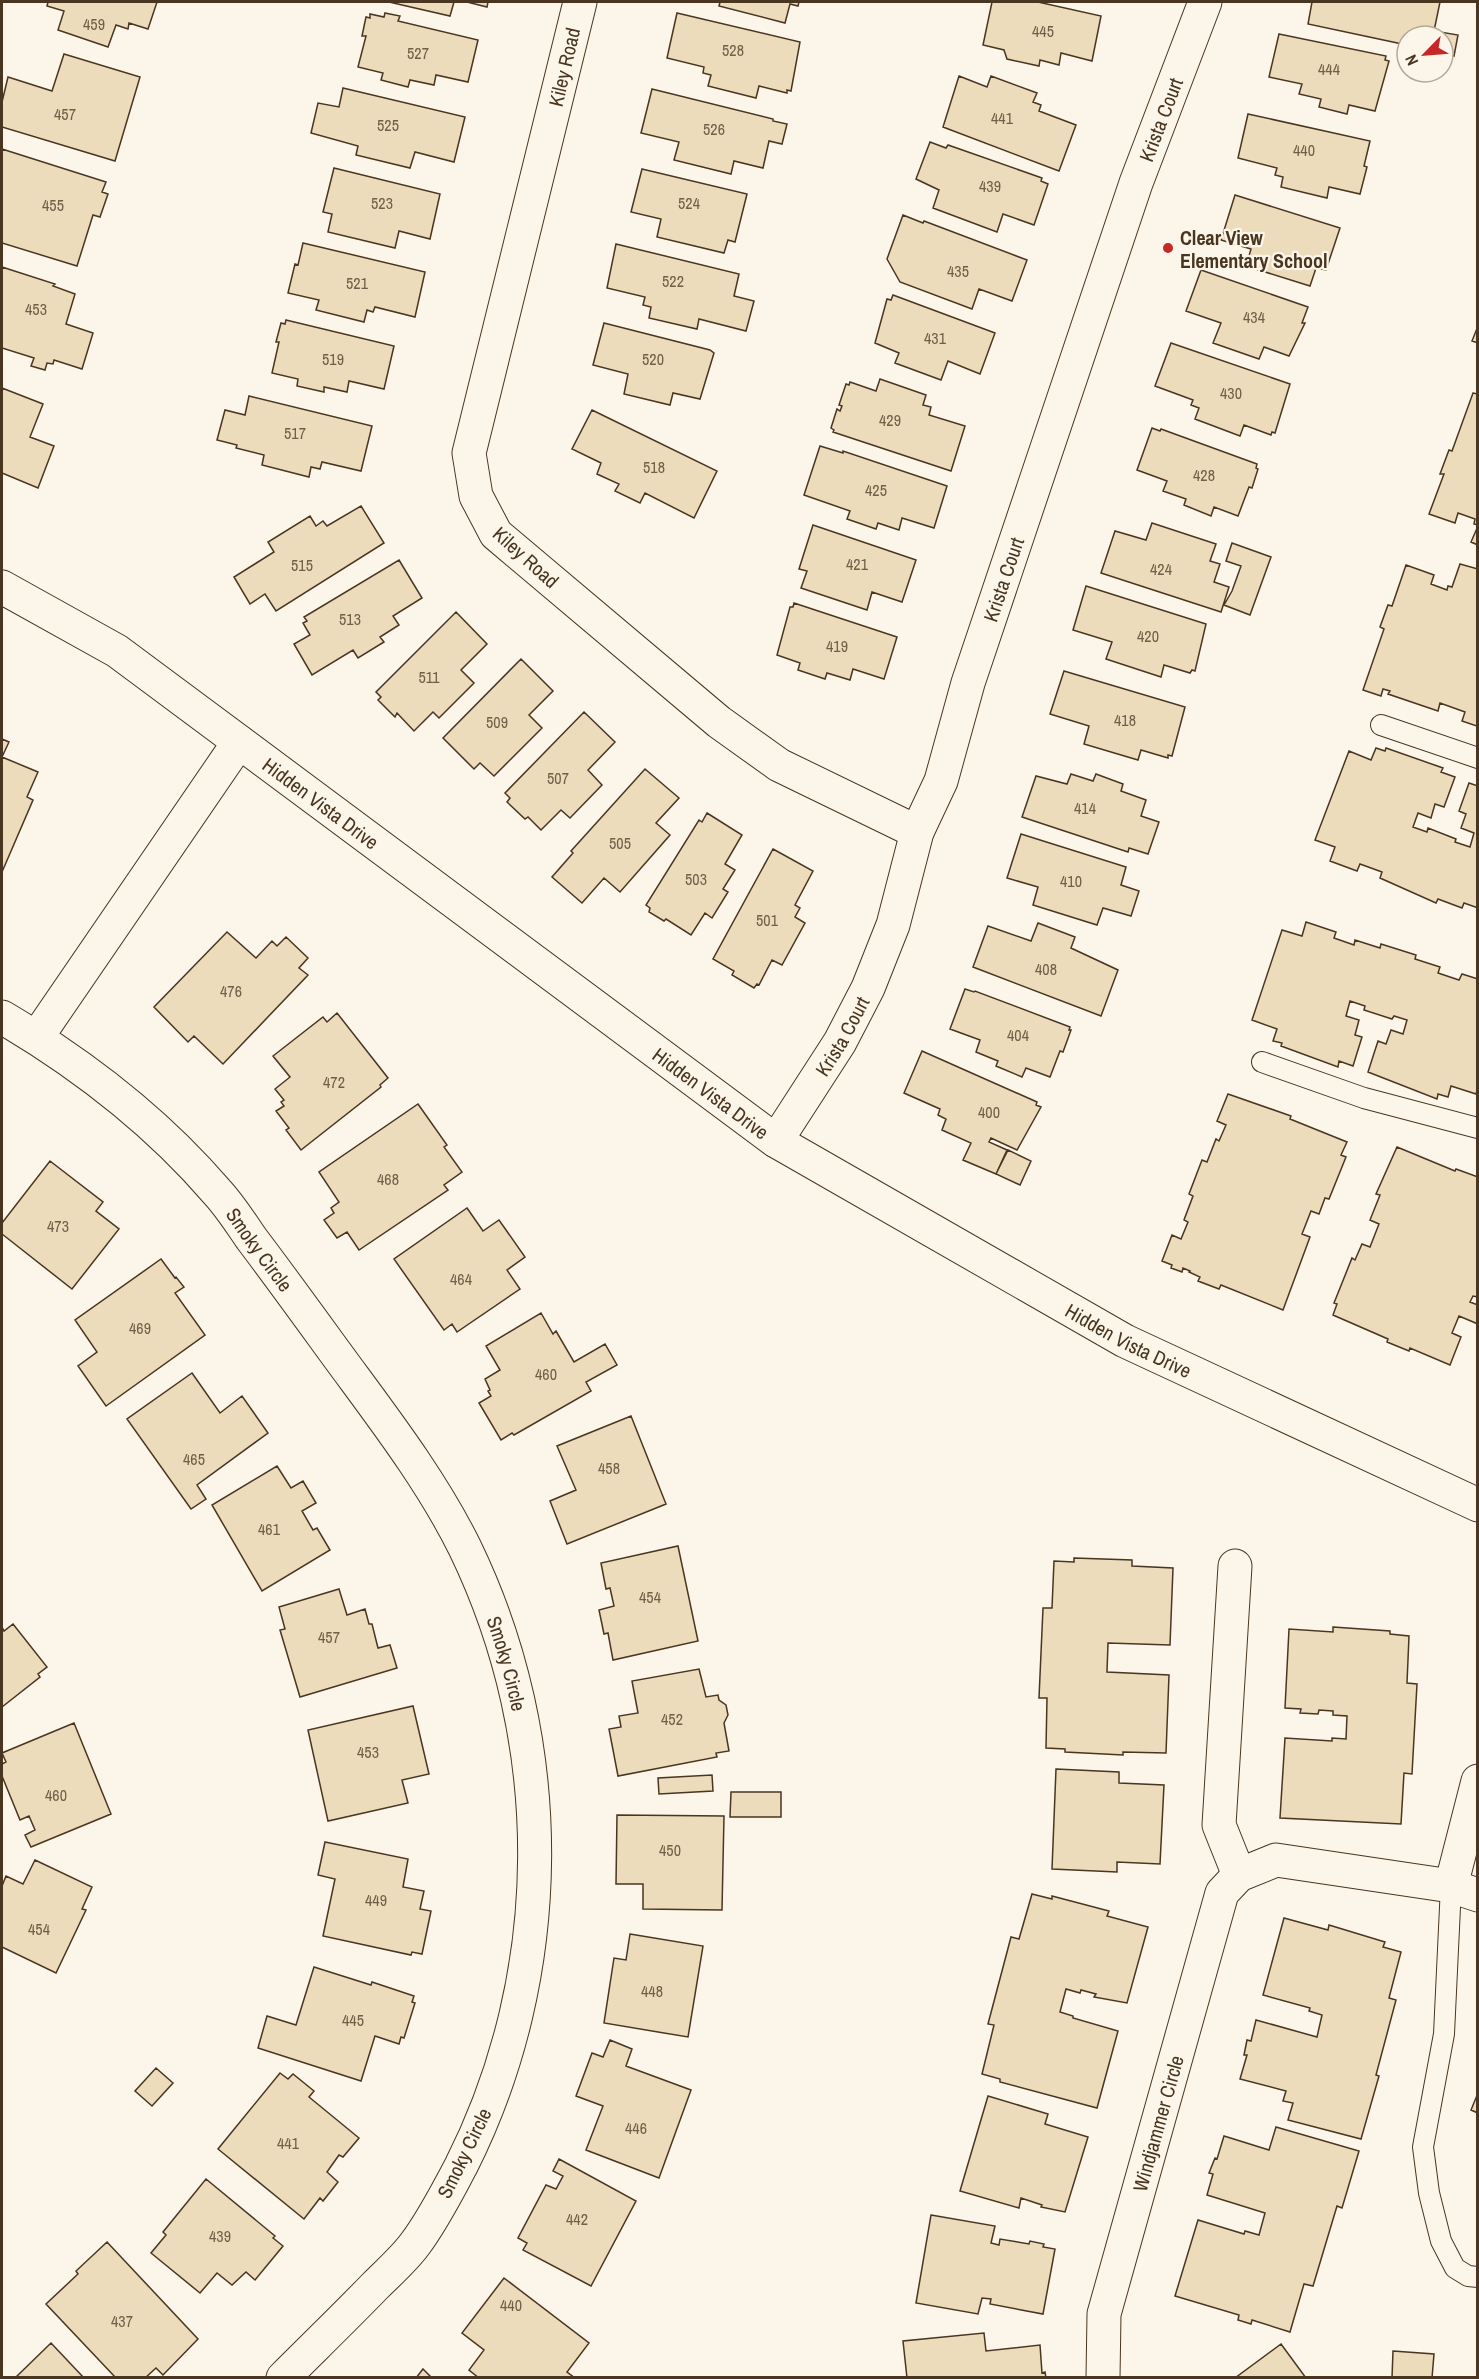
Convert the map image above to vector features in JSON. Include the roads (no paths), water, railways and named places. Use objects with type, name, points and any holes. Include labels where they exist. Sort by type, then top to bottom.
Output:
[{"type":"street","name":"Kiley Road","points":[[580,2],[469,453],[476,496],[496,534],[718,722],[779,765],[917,832]]},
{"type":"street","name":"Krista Court","points":[[776,1141],[840,1042],[868,988],[893,925],[917,832],[941,781],[968,683],[1136,183],[1205,2]]},
{"type":"street","name":"Hidden Vista Drive","points":[[2,587],[117,651],[776,1141],[1125,1341],[1478,1505]]},
{"type":"street","points":[[37,1037],[238,742]]},
{"type":"street","name":"Smoky Circle","points":[[2,1017],[37,1037],[116,1094],[169,1142],[219,1193],[435,1494],[465,1548],[489,1605],[509,1664],[524,1724],[532,1785],[536,1847],[533,1907],[514,2026],[496,2084],[474,2140],[414,2245],[335,2328],[283,2378]]},
{"type":"street","points":[[1235,1566],[1219,1825],[1239,1875]]},
{"type":"street","points":[[1464,1890],[1478,1781]]},
{"type":"street","name":"Windjammer Circle","points":[[1103,2378],[1104,2314],[1222,1893],[1239,1875],[1276,1860],[1464,1890]]},
{"type":"lane","points":[[1381,725],[1478,758]]},
{"type":"lane","points":[[1262,1062],[1364,1098],[1478,1128]]},
{"type":"lane","points":[[1464,1890],[1444,2034],[1422,2147],[1429,2193],[1441,2241],[1455,2268],[1468,2276],[1478,2277]]},
{"type":"place","name":"Clear View Elementary School","points":[[1168,248]]}]
